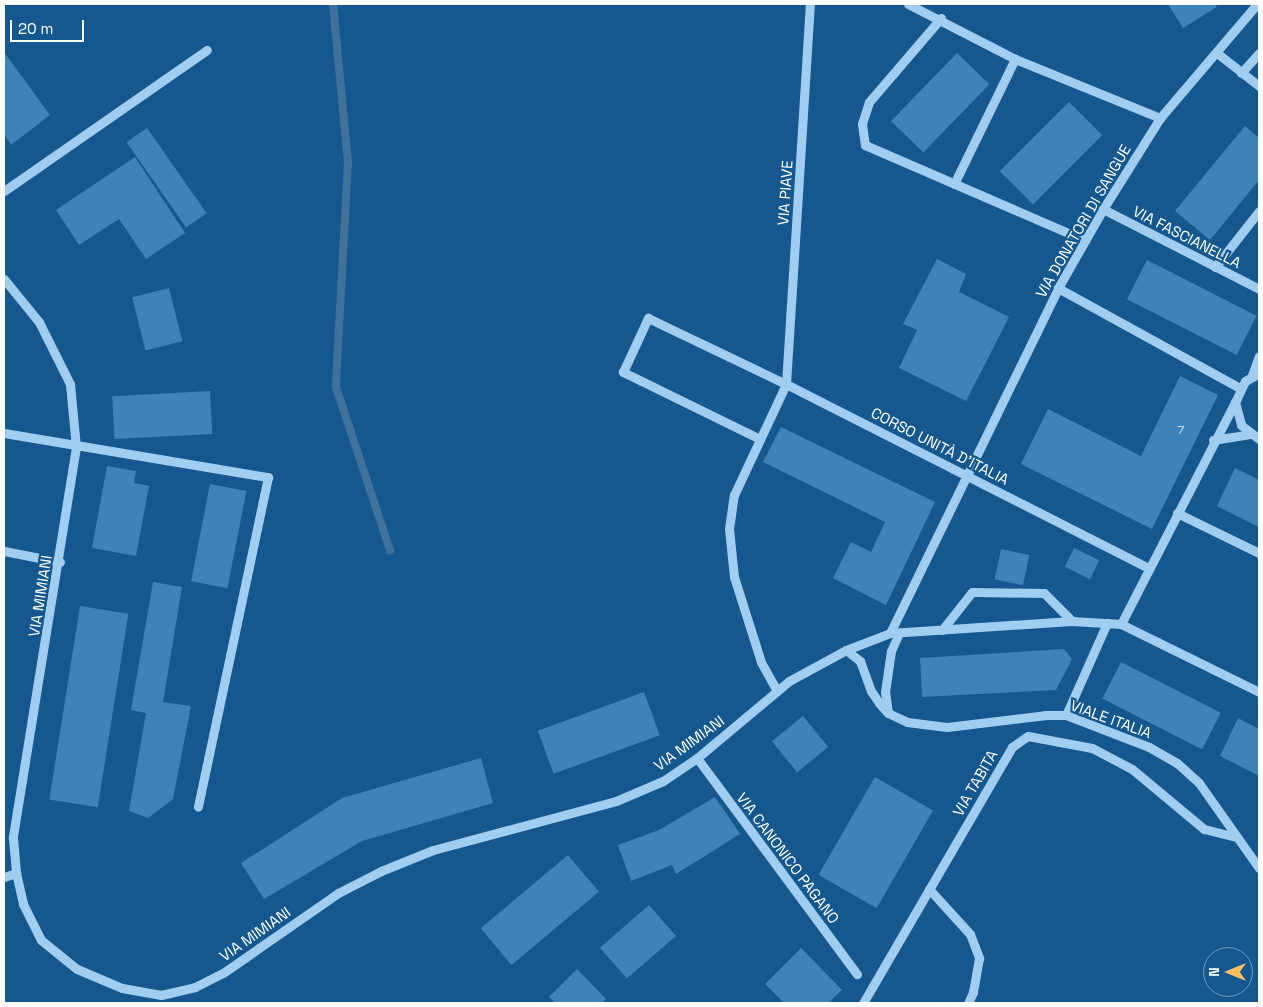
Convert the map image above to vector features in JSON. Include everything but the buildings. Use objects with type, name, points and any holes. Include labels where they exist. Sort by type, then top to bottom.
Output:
[{"type":"street","name":"VIA PIAVE","points":[[786,384],[810,4]]},
{"type":"street","points":[[908,4],[941,18],[1015,59],[1160,118]]},
{"type":"street","name":"VIA DONATORI DI SANGUE","points":[[888,713],[885,692],[894,633],[1058,288],[1103,209],[1160,118],[1257,4]]},
{"type":"street","points":[[941,18],[869,102],[862,124],[865,145],[1086,240]]},
{"type":"street","points":[[4,190],[207,50]]},
{"type":"street","points":[[1216,53],[1259,86]]},
{"type":"street","points":[[1241,73],[1259,53]]},
{"type":"street","points":[[954,184],[1015,59]]},
{"type":"street","name":"VIA FASCIANELLA","points":[[1103,209],[1259,289]]},
{"type":"street","points":[[1215,267],[1259,211]]},
{"type":"street","name":"VIA MIMIANI","points":[[4,279],[39,322],[70,384],[76,447],[60,562],[13,838],[16,872],[23,904],[41,940],[77,969],[122,988],[161,999],[195,987],[222,973],[338,893],[381,871],[433,850],[616,800],[663,781],[697,758],[789,681],[846,650],[894,633],[1072,621],[1121,624]]},
{"type":"street","points":[[1058,288],[1240,388]]},
{"type":"street","name":"CORSO UNITÀ D'ITALIA","points":[[760,439],[623,372],[648,318],[968,474],[1149,568]]},
{"type":"street","points":[[1259,356],[1256,374],[1240,388],[1235,402],[1213,440],[1121,624],[1259,692]]},
{"type":"street","points":[[777,691],[761,662],[734,577],[729,529],[734,494],[786,384]]},
{"type":"street","points":[[1235,402],[1238,420],[1249,434],[1259,439]]},
{"type":"street","points":[[4,433],[76,447],[268,477],[198,807]]},
{"type":"street","points":[[1213,440],[1249,434]]},
{"type":"street","points":[[1177,512],[1259,553]]},
{"type":"street","points":[[4,551],[60,562]]},
{"type":"street","points":[[942,630],[972,592],[1044,593],[1072,621]]},
{"type":"street","points":[[1066,716],[1107,623]]},
{"type":"street","points":[[846,650],[860,661],[871,691],[888,713]]},
{"type":"street","name":"VIALE ITALIA","points":[[888,713],[922,726],[947,727],[1046,715],[1066,716],[1118,733],[1178,763],[1199,783],[1235,837],[1259,868]]},
{"type":"street","name":"VIA TABITA","points":[[863,1003],[1012,746],[1028,736],[1092,748],[1132,769],[1204,829],[1235,837]]},
{"type":"street","name":"VIA CANONICO PAGANO","points":[[697,758],[857,974]]},
{"type":"street","points":[[4,876],[16,872]]},
{"type":"street","points":[[929,889],[970,934],[979,958],[973,992],[968,1003]]},
{"type":"waterway","points":[[333,4],[348,162],[336,387],[390,550]]}]
